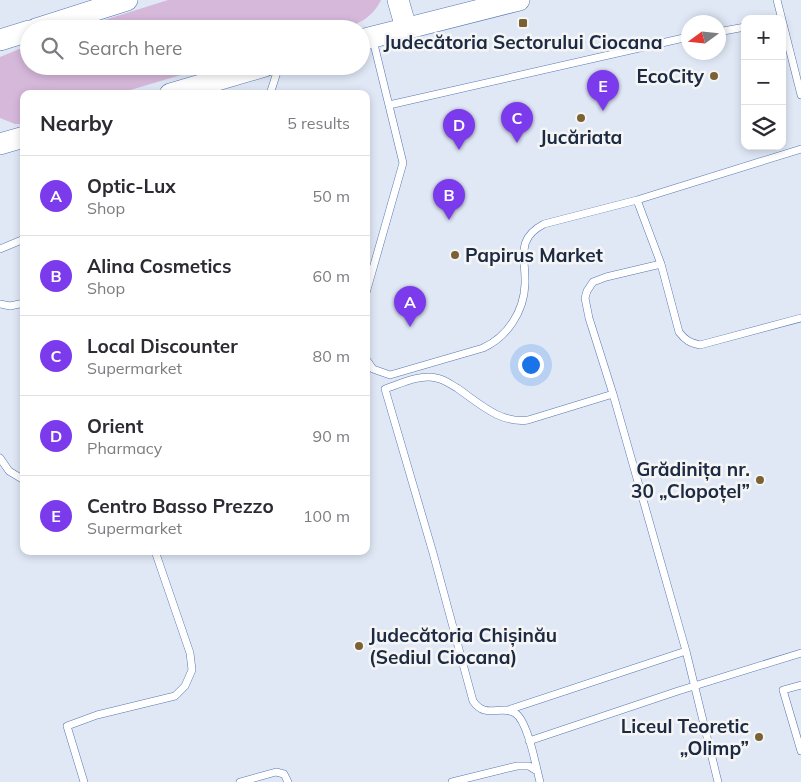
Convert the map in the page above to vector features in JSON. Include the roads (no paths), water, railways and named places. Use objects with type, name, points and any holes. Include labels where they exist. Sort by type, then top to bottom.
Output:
[{"type":"main road","points":[[64,20],[127,0]]},
{"type":"main road","points":[[398,0],[406,28]]},
{"type":"main road","points":[[370,38],[519,0]]},
{"type":"main road","points":[[0,40],[20,34]]},
{"type":"main road","points":[[184,90],[234,75]]},
{"type":"main road","points":[[0,129],[20,136]]},
{"type":"main road","points":[[0,144],[20,138]]},
{"type":"lane","points":[[777,0],[781,15]]},
{"type":"lane","points":[[726,31],[741,28]]},
{"type":"lane","points":[[786,33],[801,95]]},
{"type":"lane","points":[[389,105],[681,39]]},
{"type":"lane","points":[[370,48],[389,105],[403,163],[370,279]]},
{"type":"lane","points":[[271,90],[276,75]]},
{"type":"lane","points":[[370,365],[373,369],[390,375],[483,348],[496,342],[516,318],[525,286],[523,249],[526,240],[534,229],[544,224],[637,200],[801,149]]},
{"type":"lane","points":[[637,200],[661,264],[679,332],[685,340],[692,344],[700,345],[801,318]]},
{"type":"lane","points":[[0,249],[20,241]]},
{"type":"lane","points":[[661,264],[606,277],[593,282],[585,298],[589,318],[613,394],[686,651],[718,782]]},
{"type":"lane","points":[[0,304],[10,306],[20,304]]},
{"type":"lane","points":[[613,394],[518,422],[506,420],[446,381],[436,377],[414,379],[384,389],[433,553],[473,701],[478,708],[484,710],[508,710],[686,651]]},
{"type":"lane","points":[[0,458],[9,471],[20,478]]},
{"type":"lane","points":[[84,782],[67,726],[97,715],[176,696],[185,686],[192,670],[190,652],[156,555]]},
{"type":"lane","points":[[529,742],[694,686],[801,653]]},
{"type":"lane","points":[[801,685],[783,690],[801,751]]},
{"type":"lane","points":[[508,710],[517,714],[522,721],[540,782]]},
{"type":"lane","points":[[452,782],[516,766],[529,766],[537,772]]},
{"type":"lane","points":[[240,782],[276,772],[284,774],[288,782]]},
{"type":"place","name":"Judecătoria Sectorului Ciocana","points":[[523,23]]},
{"type":"place","name":"EcoCity","points":[[714,76]]},
{"type":"place","name":"Centro Basso Prezzo","points":[[603,111]]},
{"type":"place","name":"Jucăriata","points":[[581,118]]},
{"type":"place","name":"Local Discounter","points":[[517,143]]},
{"type":"place","name":"Orient","points":[[459,150]]},
{"type":"place","name":"Alina Cosmetics","points":[[449,220]]},
{"type":"place","name":"Papirus Market","points":[[455,255]]},
{"type":"place","name":"Optic-Lux","points":[[410,327]]},
{"type":"place","name":"Grădinița nr. 30 „Clopoțel”","points":[[760,480]]},
{"type":"place","name":"Judecătoria Chișinău (Sediul Ciocana)","points":[[359,646]]},
{"type":"place","name":"Liceul Teoretic „Olimp”","points":[[759,737]]}]
